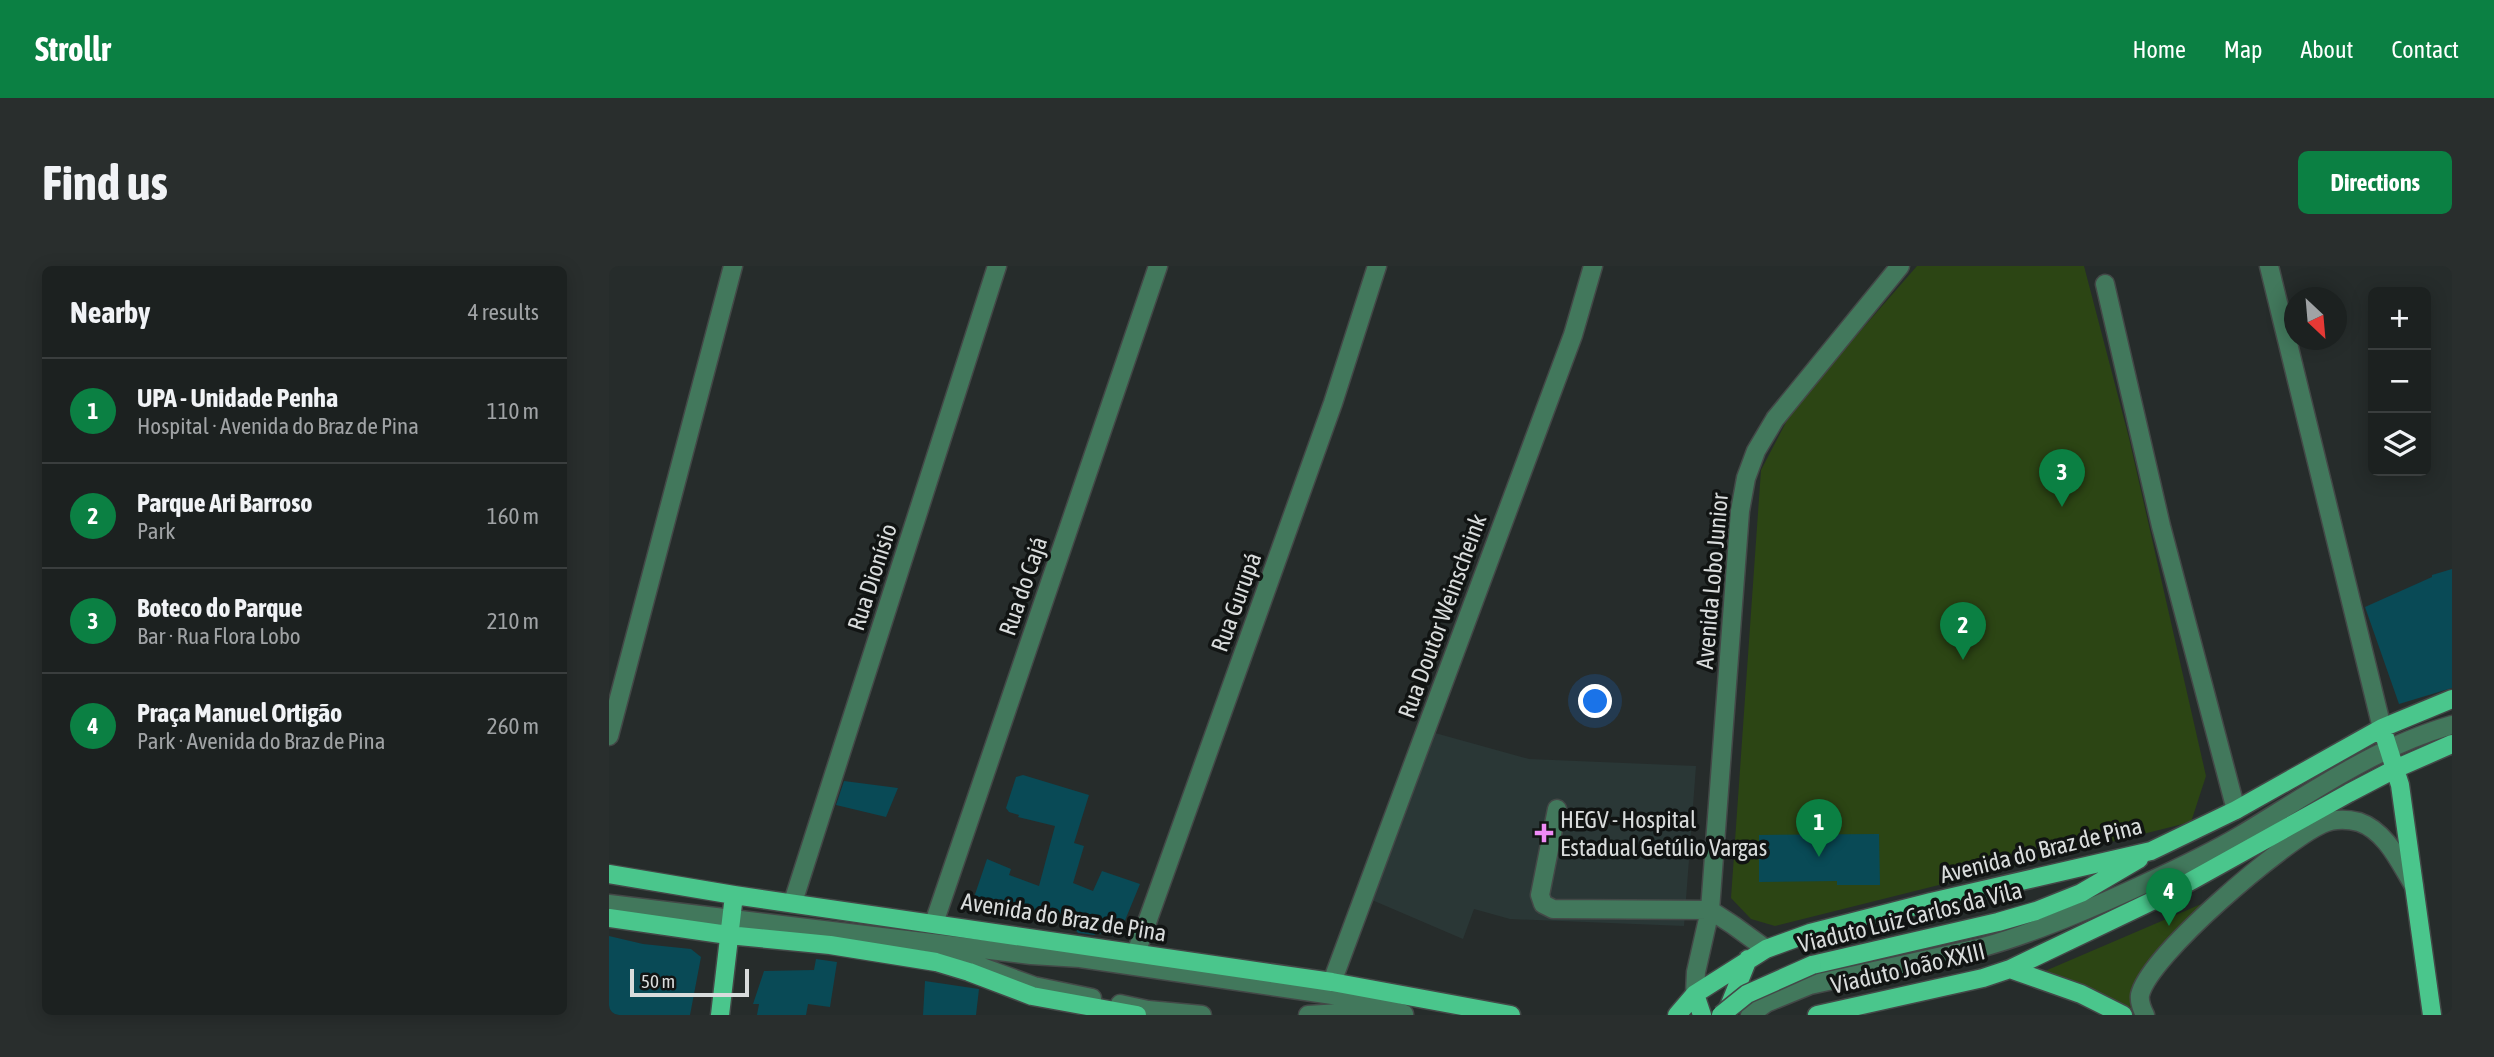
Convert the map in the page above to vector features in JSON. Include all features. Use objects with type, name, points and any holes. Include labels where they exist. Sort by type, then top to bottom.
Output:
[{"type":"main road","name":"Avenida do Braz de Pina","points":[[1677,1015],[1695,994],[1766,949],[1810,933],[1931,902],[2151,851],[2236,810],[2382,728],[2452,699]]},
{"type":"main road","points":[[2382,728],[2395,769],[2432,1015]]},
{"type":"main road","points":[[2395,769],[2452,744]]},
{"type":"main road","name":"Viaduto João XXIII","points":[[1817,1015],[1983,978],[2010,969],[2213,870],[2395,769]]},
{"type":"main road","name":"Viaduto Luiz Carlos da Vila","points":[[1724,1015],[1747,994],[1812,965],[2036,911],[2081,893],[2151,851]]},
{"type":"main road","name":"Avenida do Braz de Pina","points":[[609,874],[734,895],[1332,982],[1511,1015]]},
{"type":"main road","points":[[720,1015],[734,895]]},
{"type":"main road","points":[[609,918],[729,927],[936,962],[1041,998],[1137,1015]]},
{"type":"main road","points":[[1724,1015],[1748,959]]},
{"type":"main road","points":[[2010,969],[2081,994],[2123,1015]]},
{"type":"main road","points":[[1695,994],[1702,1015]]},
{"type":"street","points":[[609,736],[733,266]]},
{"type":"street","name":"Rua Dionísio","points":[[793,902],[997,266]]},
{"type":"street","name":"Rua do Cajá","points":[[934,923],[1158,266]]},
{"type":"street","name":"Rua Gurupá","points":[[1136,953],[1333,403],[1377,266]]},
{"type":"street","name":"Rua Doutor Weinscheink","points":[[1332,982],[1573,335],[1593,266]]},
{"type":"street","name":"Avenida Lobo Junior","points":[[1695,994],[1696,972],[1710,910],[1740,511],[1746,478],[1756,451],[1775,419],[1901,266]]},
{"type":"street","points":[[2269,266],[2382,728]]},
{"type":"street","points":[[2105,284],[2161,526],[2236,810]]},
{"type":"street","points":[[1750,1015],[1766,1003],[1810,985],[2012,940],[2082,912],[2218,848],[2346,771],[2389,748],[2443,727],[2452,719]]},
{"type":"street","points":[[1557,810],[1540,895],[1543,904],[1552,909],[1710,910],[1766,949]]},
{"type":"street","points":[[2145,1015],[2140,1004],[2140,994],[2157,967],[2175,946],[2260,868],[2325,822],[2342,819],[2361,823],[2380,835],[2414,886]]},
{"type":"street","points":[[609,904],[729,927],[913,940],[1031,955],[1080,958],[1346,997],[1408,1014]]},
{"type":"street","points":[[913,940],[1034,986],[1148,1010],[1202,1015]]},
{"type":"street","points":[[1308,1015],[1361,1011],[1408,1014]]},
{"type":"shaded area","name":"HEGV - Hospital Estadual Getúlio Vargas","points":[[1435,733],[1529,759],[1696,766],[1684,926],[1510,919],[1474,909],[1463,939],[1372,900]]},
{"type":"green space","points":[[1917,266],[2084,266],[2129,438],[2206,776],[2191,822],[1775,926],[1751,919],[1731,898],[1761,470],[1794,407]]},
{"type":"green space","points":[[2220,896],[2136,986],[2130,998],[2132,1015],[2045,971]]},
{"type":"building","points":[[2452,569],[2452,688],[2399,704],[2365,607],[2432,575]]},
{"type":"building","points":[[1023,775],[1089,795],[1074,843],[1084,846],[1073,883],[1093,891],[1102,871],[1140,884],[1119,935],[1078,933],[1072,926],[969,912],[987,859],[1011,869],[1009,875],[1039,886],[1055,826],[1018,817],[1019,815],[1006,808],[1016,777]]},
{"type":"building","points":[[844,781],[898,788],[886,817],[836,805]]},
{"type":"building","points":[[1879,834],[1880,885],[1837,885],[1837,881],[1759,882],[1759,835]]},
{"type":"building","points":[[609,936],[643,944],[691,949],[701,957],[690,1015],[609,1015]]},
{"type":"building","points":[[816,959],[837,962],[830,1007],[808,1004],[806,1015],[757,1015],[759,1004],[753,1004],[764,971],[814,970]]},
{"type":"building","points":[[925,981],[979,989],[976,1015],[923,1015]]},
{"type":"place","name":"Boteco do Parque","points":[[2062,507]]},
{"type":"place","name":"Parque Ari Barroso","points":[[1963,660]]},
{"type":"place","name":"HEGV - Hospital Estadual Getúlio Vargas","points":[[1544,833]]},
{"type":"place","name":"UPA - Unidade Penha","points":[[1819,857]]},
{"type":"place","name":"Praça Manuel Ortigão","points":[[2169,926]]}]
